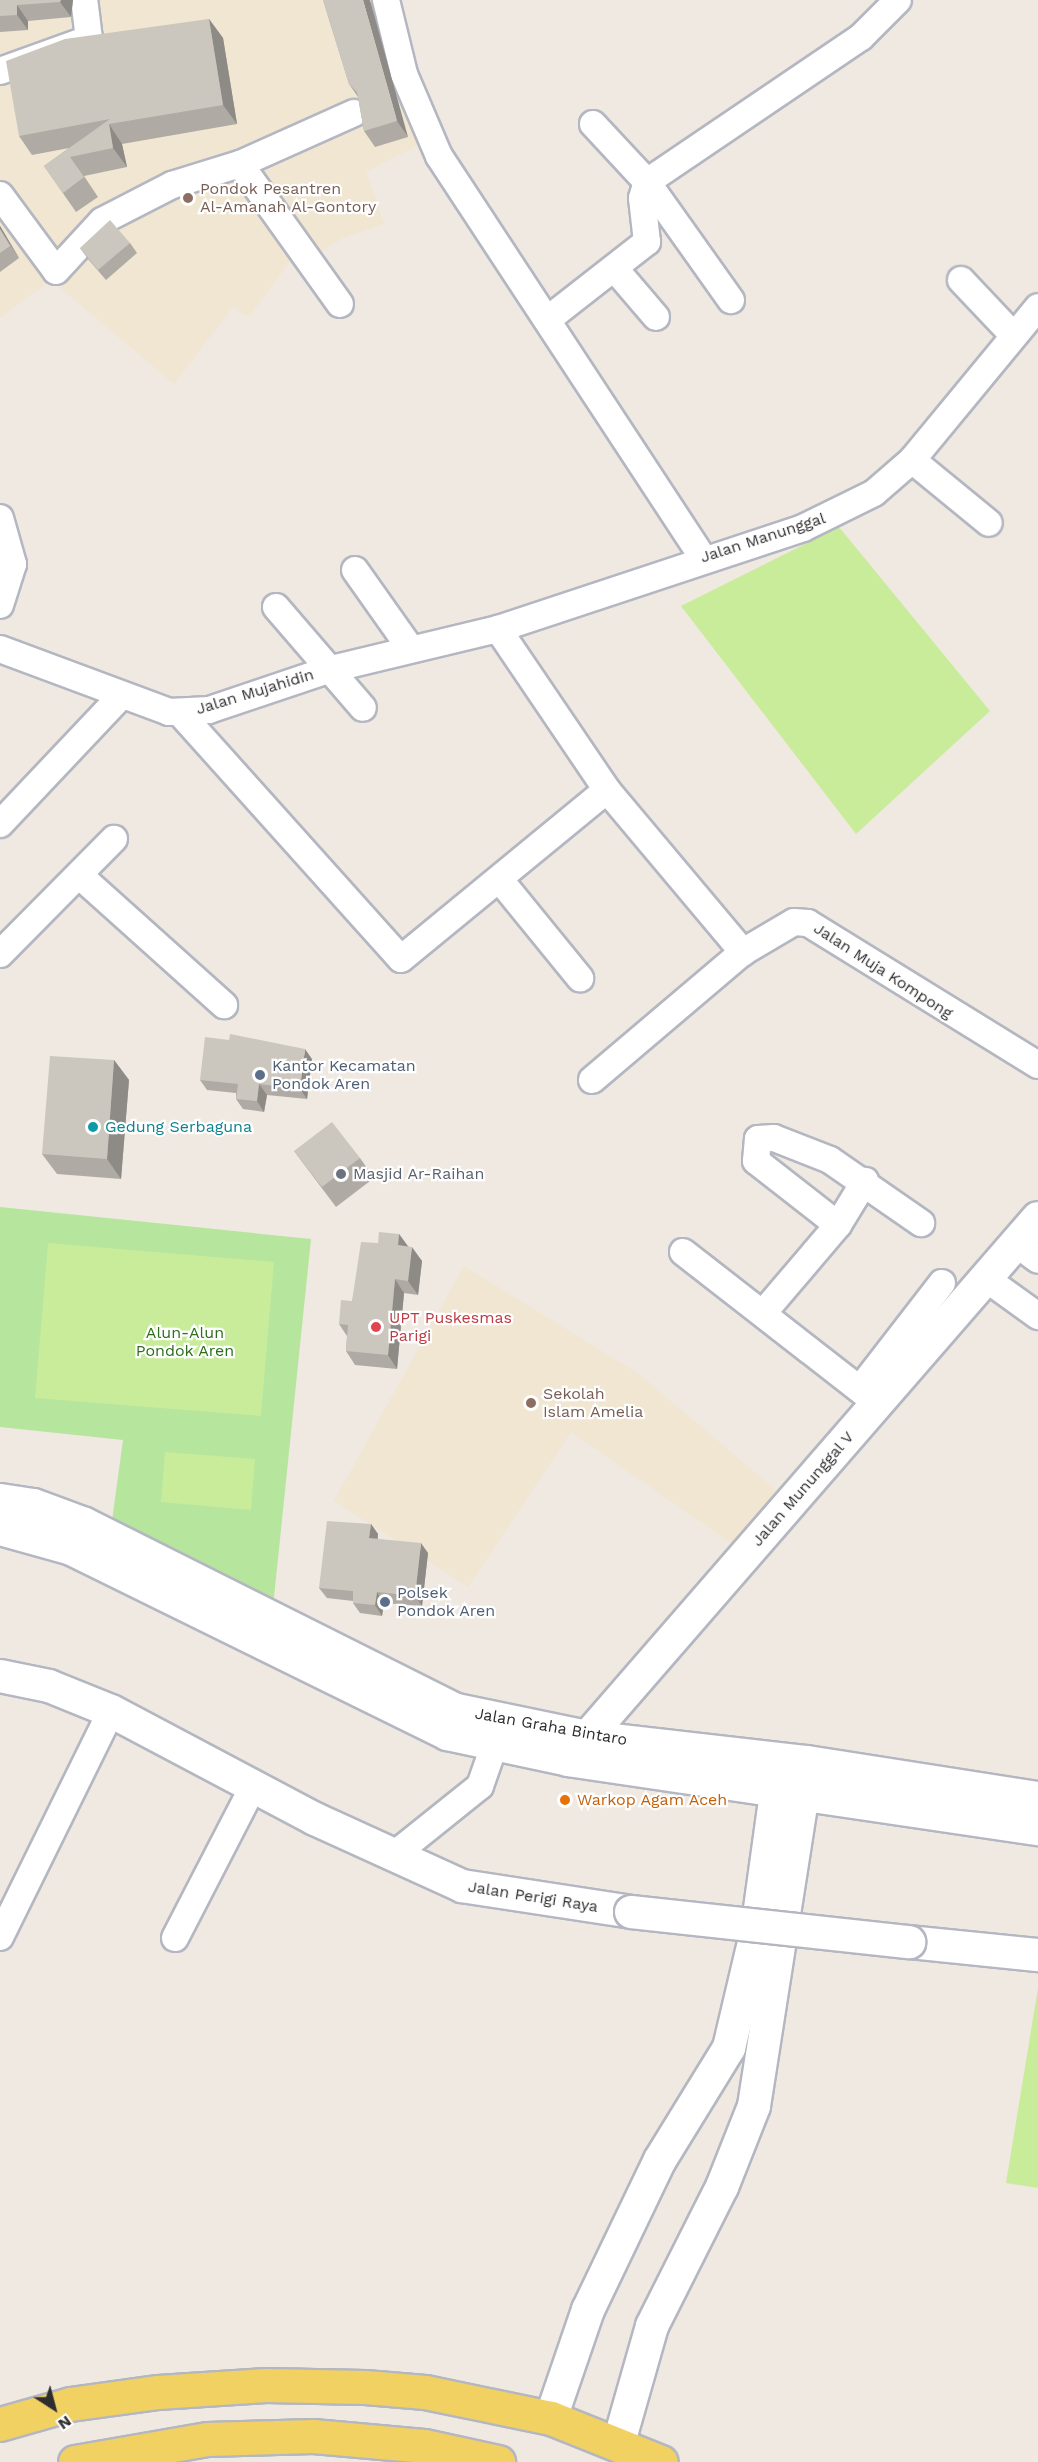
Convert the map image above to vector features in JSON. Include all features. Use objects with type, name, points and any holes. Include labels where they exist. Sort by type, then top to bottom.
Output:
[{"type":"main road","name":"Jalan Graha Bintaro","points":[[0,1500],[33,1505],[84,1524],[274,1635]]},
{"type":"main road","name":"Jalan Graha Bintaro","points":[[0,1528],[71,1548],[456,1710],[500,1735],[577,1748],[793,1776],[1038,1798]]},
{"type":"main road","name":"Jalan Graha Bintaro","points":[[793,1776],[1038,1828]]},
{"type":"main road","points":[[0,2424],[69,2404],[266,2385],[425,2392],[552,2418],[619,2442],[661,2462]]},
{"type":"main road","points":[[75,2462],[207,2439],[313,2436],[424,2446],[498,2462]]},
{"type":"street","points":[[0,71],[89,39],[84,0]]},
{"type":"street","points":[[386,0],[404,74],[439,156],[704,558]]},
{"type":"street","points":[[547,320],[647,242],[642,198],[647,182],[861,37],[898,0]]},
{"type":"street","points":[[0,195],[51,270],[56,271],[102,221],[172,185],[240,164],[354,113]]},
{"type":"street","points":[[593,124],[647,182],[731,300]]},
{"type":"street","points":[[240,164],[340,304]]},
{"type":"street","points":[[615,269],[656,317]]},
{"type":"street","points":[[961,280],[1013,335]]},
{"type":"street","name":"Jalan Manunggal","points":[[411,649],[498,629],[830,517],[874,493],[912,460],[1038,307]]},
{"type":"street","points":[[912,460],[989,523]]},
{"type":"street","points":[[0,518],[13,564],[0,605]]},
{"type":"street","points":[[355,570],[411,649]]},
{"type":"street","points":[[276,607],[332,669],[363,708]]},
{"type":"street","points":[[498,629],[607,790],[743,952]]},
{"type":"street","name":"Jalan Mujahidin","points":[[0,649],[121,696],[181,714],[209,710],[332,669],[411,649]]},
{"type":"street","points":[[0,824],[121,696]]},
{"type":"street","points":[[181,714],[401,959],[607,790]]},
{"type":"street","points":[[0,954],[114,839]]},
{"type":"street","points":[[79,875],[224,1005]]},
{"type":"street","points":[[500,880],[580,978]]},
{"type":"street","name":"Jalan Muja Kompong","points":[[592,1080],[743,952],[778,927],[808,923],[943,1011],[1038,1065]]},
{"type":"street","points":[[838,1225],[756,1161],[758,1139],[774,1138],[865,1181],[921,1222]]},
{"type":"street","points":[[764,1312],[838,1225],[865,1181]]},
{"type":"street","name":"Jalan Mununggal V","points":[[577,1748],[869,1397],[988,1280],[1027,1252],[1038,1218]]},
{"type":"street","points":[[683,1252],[764,1312],[869,1397],[942,1283]]},
{"type":"street","points":[[988,1280],[1038,1316]]},
{"type":"street","name":"Jalan Perigi Raya","points":[[0,1676],[50,1686],[111,1711],[254,1785],[462,1887],[631,1912],[1038,1955]]},
{"type":"street","points":[[0,1936],[45,1834],[111,1711]]},
{"type":"street","points":[[394,1855],[480,1786],[500,1735]]},
{"type":"street","points":[[552,2418],[603,2277],[660,2160],[729,2048],[793,1776]]},
{"type":"street","points":[[619,2442],[652,2326],[722,2187],[754,2106],[793,1776]]},
{"type":"street","points":[[175,1938],[254,1785]]},
{"type":"shaded area","name":"Pondok Pesantren Al-Amanah Al-Gontory","points":[[0,0],[381,0],[418,145],[366,172],[384,224],[343,238],[311,258],[297,252],[249,317],[233,307],[174,384],[51,280],[0,318]]},
{"type":"shaded area","name":"Sekolah Islam Amelia","points":[[464,1266],[639,1374],[783,1496],[741,1550],[571,1432],[468,1587],[334,1501]]},
{"type":"green space","points":[[839,527],[990,711],[856,834],[681,606]]},
{"type":"green space","name":"Alun-Alun Pondok Aren","points":[[0,1207],[311,1239],[273,1607],[111,1528],[123,1440],[0,1427]]},
{"type":"green space","points":[[48,1243],[274,1262],[261,1416],[35,1398]]},
{"type":"green space","points":[[165,1452],[255,1459],[251,1510],[161,1502]]},
{"type":"green space","points":[[1038,1988],[1038,2188],[1006,2183]]},
{"type":"building","points":[[0,0],[61,0],[60,2],[17,5],[17,15],[0,16]]},
{"type":"building","points":[[323,0],[363,0],[397,121],[364,131],[357,92],[349,84]]},
{"type":"building","points":[[209,19],[223,105],[109,124],[113,148],[70,157],[84,177],[63,193],[44,166],[110,119],[19,136],[6,61],[65,39]]},
{"type":"building","points":[[110,220],[130,243],[98,270],[80,248]]},
{"type":"building","points":[[0,229],[10,246],[0,253]]},
{"type":"building","name":"Kantor Kecamatan Pondok Aren","points":[[230,1034],[305,1049],[300,1089],[259,1084],[257,1101],[236,1099],[238,1084],[200,1080],[205,1037],[229,1040]]},
{"type":"building","name":"Gedung Serbaguna","points":[[50,1056],[114,1060],[107,1159],[42,1154]]},
{"type":"building","points":[[332,1122],[360,1158],[322,1187],[294,1151]]},
{"type":"building","points":[[379,1232],[399,1234],[398,1245],[412,1247],[408,1281],[395,1279],[388,1355],[346,1351],[348,1325],[339,1324],[341,1300],[352,1301],[361,1242],[378,1243]]},
{"type":"building","points":[[327,1521],[371,1524],[369,1538],[421,1543],[415,1596],[377,1592],[375,1605],[353,1603],[353,1591],[319,1588]]},
{"type":"place","name":"Pondok Pesantren Al-Amanah Al-Gontory","points":[[188,198]]},
{"type":"place","name":"Kantor Kecamatan Pondok Aren","points":[[260,1075]]},
{"type":"place","name":"Gedung Serbaguna","points":[[93,1127]]},
{"type":"place","name":"Masjid Ar-Raihan","points":[[341,1174]]},
{"type":"place","name":"UPT Puskesmas Parigi","points":[[376,1327]]},
{"type":"place","name":"Sekolah Islam Amelia","points":[[531,1403]]},
{"type":"place","name":"Polsek Pondok Aren","points":[[385,1602]]},
{"type":"place","name":"Warkop Agam Aceh","points":[[565,1800]]}]
